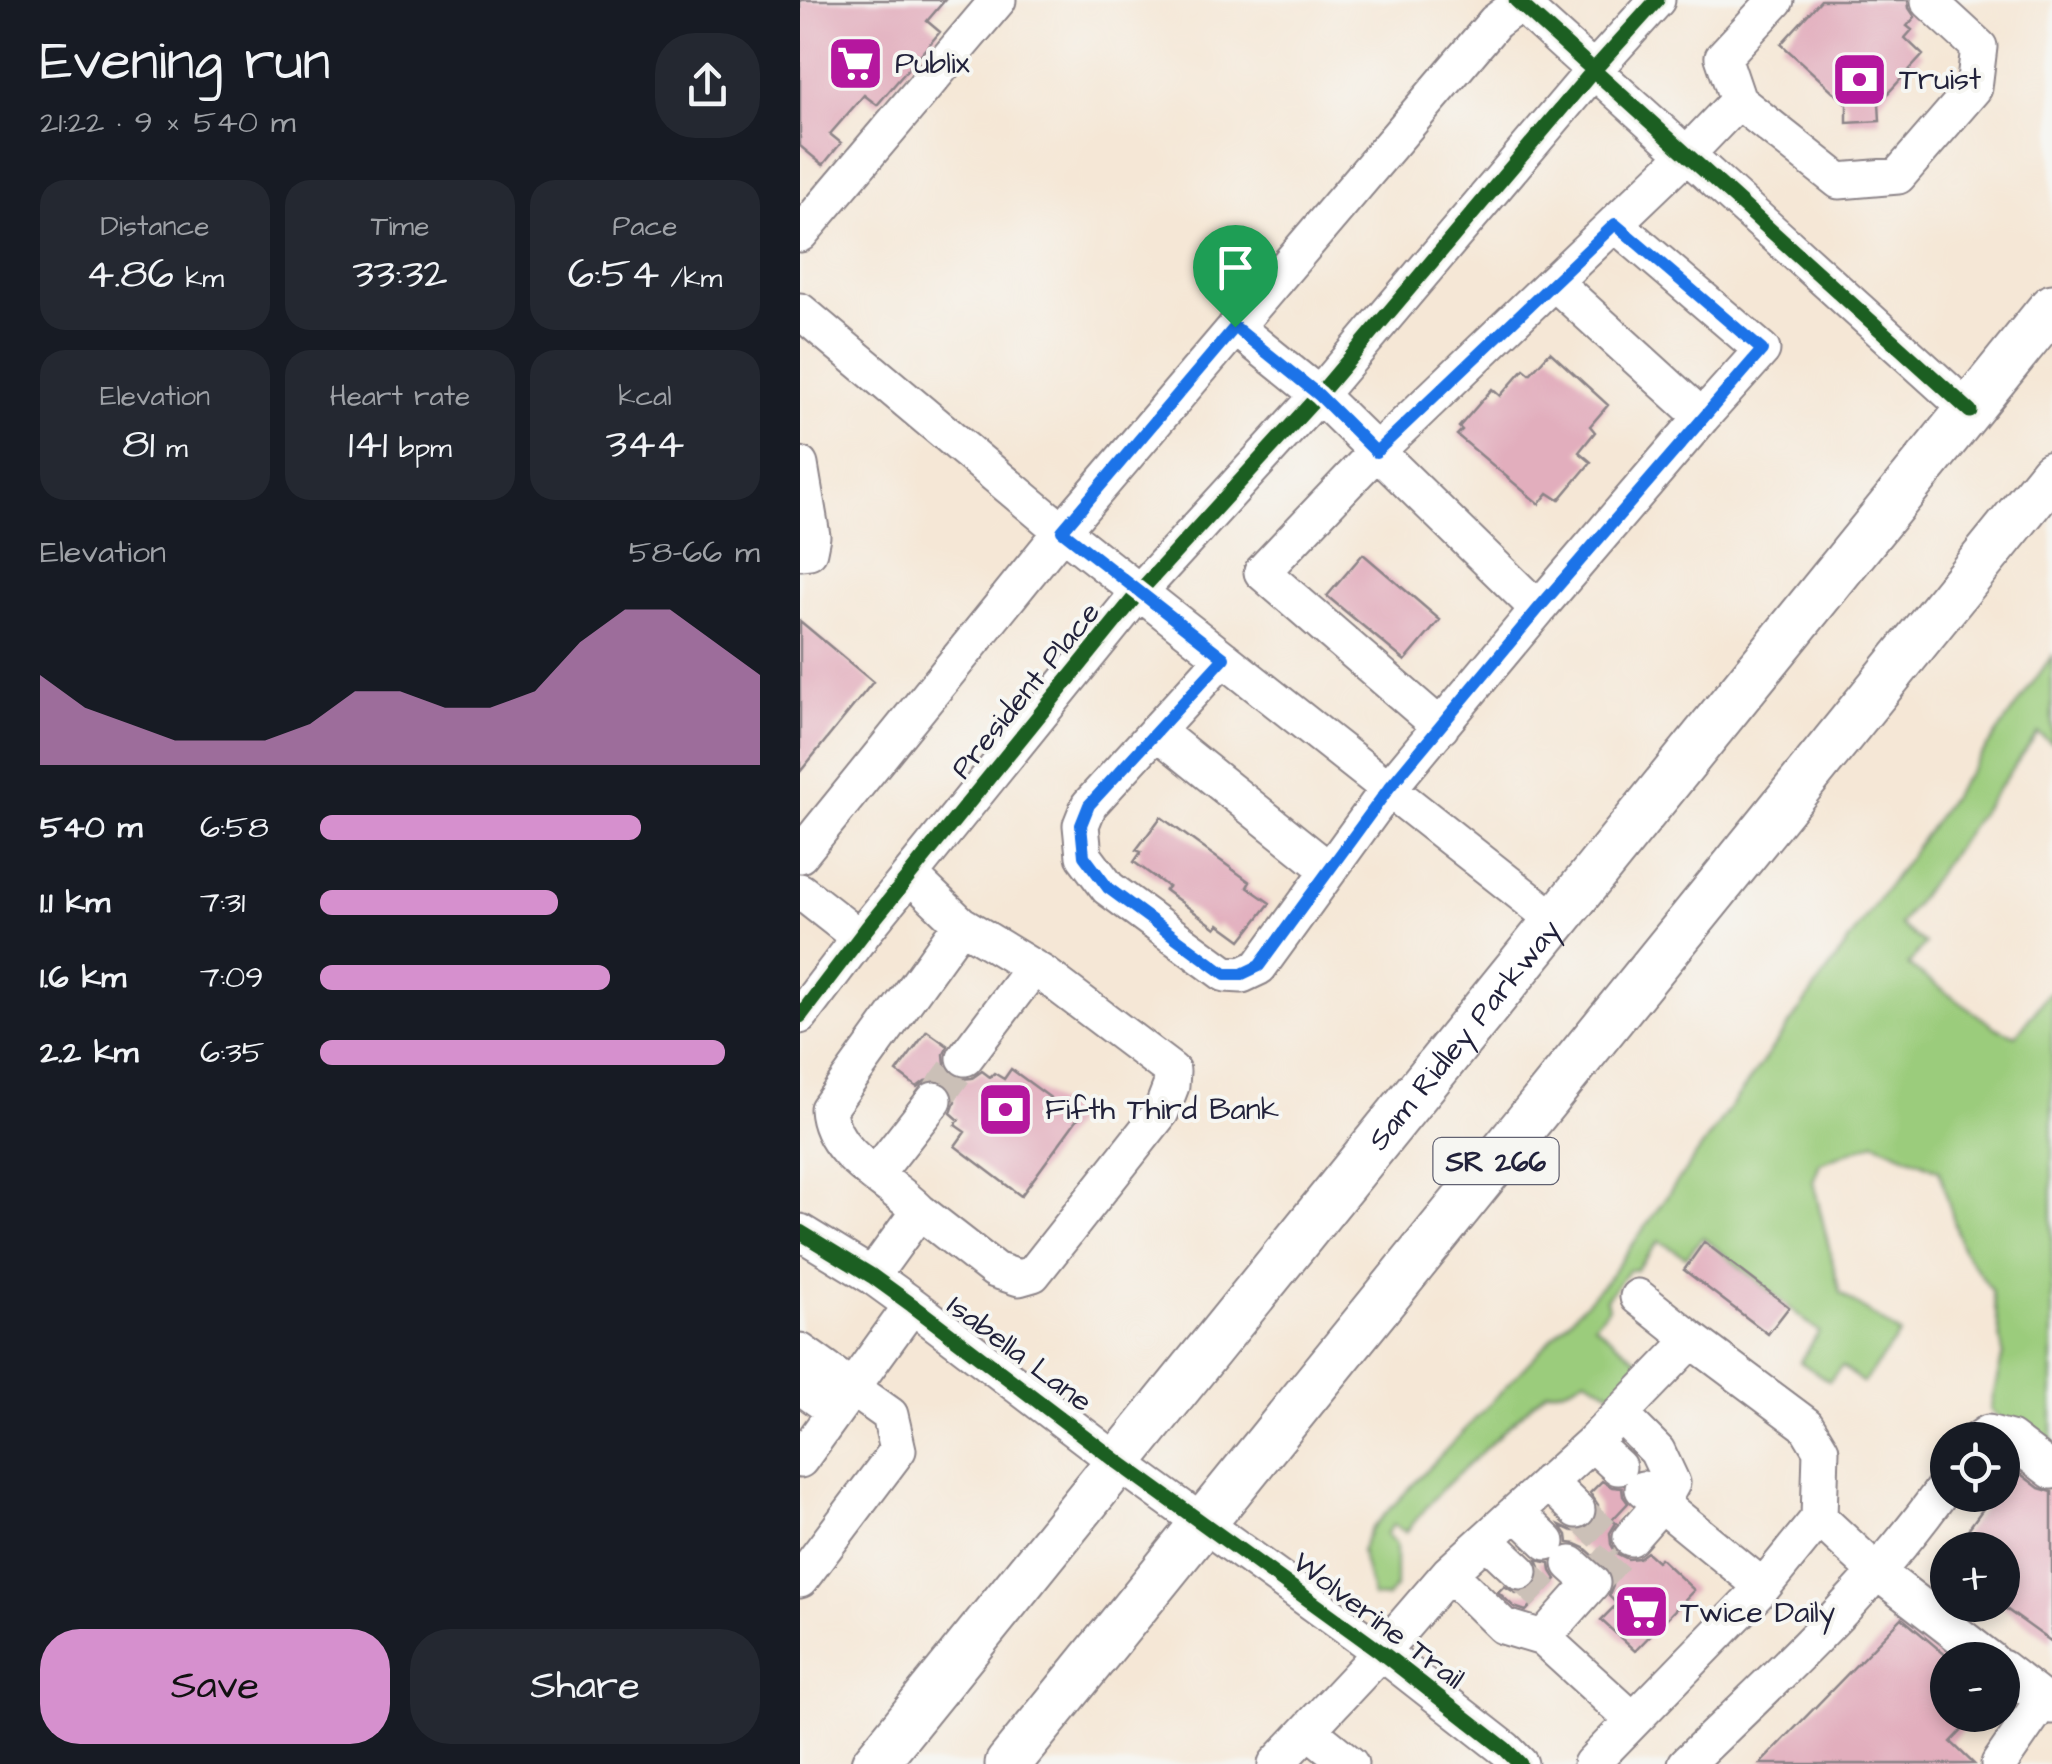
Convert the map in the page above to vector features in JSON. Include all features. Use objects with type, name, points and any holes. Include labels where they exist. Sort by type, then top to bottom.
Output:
[{"type":"main road","name":"Sam Ridley Parkway","points":[[874,1764],[2052,307]]},
{"type":"main road","name":"SR 266","points":[[1008,1764],[2052,474]]},
{"type":"street","points":[[800,234],[998,0]]},
{"type":"street","name":"President Place","points":[[800,1016],[1140,592],[1319,395],[1657,0]]},
{"type":"street","points":[[1776,0],[1723,57],[1738,101],[1839,181],[1898,176],[1974,88],[1979,46],[1928,1]]},
{"type":"street","points":[[800,855],[1062,531],[1495,22],[1518,2],[1970,411]]},
{"type":"street","points":[[1441,727],[1262,572],[1376,452],[1738,101]]},
{"type":"street","points":[[1224,658],[1089,805],[1081,825],[1084,856],[1108,888],[1225,974],[1242,974],[1259,966],[1389,788],[1762,350],[1615,224]]},
{"type":"street","points":[[1555,282],[1702,416]]},
{"type":"street","points":[[800,310],[1062,531],[1556,921]]},
{"type":"street","points":[[1235,327],[1319,395],[1538,609]]},
{"type":"street","points":[[800,464],[812,536],[809,550],[800,552]]},
{"type":"street","points":[[1156,731],[1329,870]]},
{"type":"street","points":[[910,875],[961,924],[1033,968],[1172,1070],[1161,1112],[1033,1274],[1019,1278],[995,1270],[919,1211],[840,1145],[829,1124],[828,1109],[961,924]]},
{"type":"street","points":[[800,891],[860,938]]},
{"type":"street","points":[[965,1058],[1033,968]]},
{"type":"street","points":[[876,1174],[934,1100]]},
{"type":"street","points":[[872,1276],[919,1211]]},
{"type":"street","name":"Isabella Lane","points":[[800,1232],[912,1305],[1202,1524]]},
{"type":"street","points":[[1591,1764],[1763,1587],[1819,1518],[1822,1450],[1806,1425],[1638,1298]]},
{"type":"street","points":[[800,1460],[828,1407],[912,1305]]},
{"type":"street","points":[[1620,1414],[1692,1340]]},
{"type":"street","points":[[800,1350],[828,1407]]},
{"type":"street","points":[[800,1386],[828,1407],[890,1415],[898,1450],[800,1580]]},
{"type":"street","points":[[1620,1414],[1631,1538]]},
{"type":"street","points":[[1276,1764],[1449,1574],[1548,1482],[1628,1476],[1672,1483],[1657,1451],[1620,1414]]},
{"type":"street","points":[[2020,1446],[2052,1470]]},
{"type":"street","points":[[1628,1476],[1763,1587]]},
{"type":"street","points":[[1548,1482],[1577,1510]]},
{"type":"street","points":[[1686,1764],[1840,1613],[1930,1505]]},
{"type":"street","points":[[1449,1574],[1503,1626],[1592,1582],[1516,1512]]},
{"type":"street","points":[[1819,1518],[1878,1572],[1969,1642]]},
{"type":"street","name":"Wolverine Trail","points":[[1202,1524],[1381,1652],[1520,1764]]},
{"type":"street","points":[[1486,1540],[1634,1720]]},
{"type":"street","points":[[1999,1764],[2047,1703],[2020,1682]]},
{"type":"street","points":[[1309,1731],[1350,1764]]},
{"type":"green space","points":[[2052,656],[2052,743],[2038,733],[1900,925],[1925,944],[1908,965],[1996,1028],[2016,1036],[2049,992],[2052,994],[2052,1456],[2020,1432],[2020,1422],[2006,1422],[1990,1410],[2003,1353],[1992,1291],[1962,1249],[1939,1170],[1875,1142],[1820,1163],[1813,1181],[1840,1293],[1900,1334],[1863,1383],[1842,1366],[1829,1381],[1800,1362],[1819,1332],[1703,1237],[1686,1257],[1659,1241],[1606,1299],[1608,1308],[1594,1324],[1649,1369],[1632,1391],[1614,1394],[1586,1378],[1565,1389],[1546,1391],[1440,1491],[1406,1532],[1393,1525],[1386,1534],[1396,1544],[1396,1586],[1386,1598],[1373,1597],[1361,1551],[1370,1530],[1608,1279]]},
{"type":"building","name":"Publix","points":[[800,0],[945,0],[927,21],[940,32],[877,105],[864,95],[830,134],[841,143],[823,165],[800,146]]},
{"type":"building","name":"Truist","points":[[1821,0],[1908,0],[1915,17],[1907,26],[1912,30],[1905,38],[1923,55],[1879,103],[1880,121],[1847,123],[1847,104],[1781,44]]},
{"type":"building","points":[[1550,352],[1608,405],[1590,426],[1595,432],[1579,452],[1591,462],[1559,500],[1548,493],[1539,504],[1457,435],[1462,430],[1459,427],[1492,389],[1500,396],[1524,369],[1530,374]]},
{"type":"building","points":[[1363,554],[1440,620],[1405,661],[1327,596]]},
{"type":"building","points":[[800,621],[873,682],[800,772]]},
{"type":"building","points":[[1161,817],[1250,882],[1247,887],[1270,903],[1241,940],[1219,924],[1216,928],[1134,862],[1141,852],[1136,850]]},
{"type":"building","name":"Fifth Third Bank","points":[[927,1031],[948,1046],[945,1065],[953,1075],[972,1078],[982,1071],[1004,1079],[1011,1069],[1078,1118],[1021,1196],[955,1146],[965,1132],[955,1125],[959,1120],[951,1113],[955,1102],[948,1084],[936,1079],[917,1087],[897,1072]]},
{"type":"building","points":[[1704,1242],[1789,1307],[1768,1334],[1684,1270]]},
{"type":"building","points":[[2020,1473],[2039,1488],[2052,1492],[2052,1642],[2020,1619],[2020,1532],[1966,1532],[1981,1512],[2020,1512]]},
{"type":"building","points":[[1602,1481],[1622,1488],[1628,1503],[1612,1520],[1616,1523],[1610,1533],[1611,1544],[1616,1553],[1628,1559],[1647,1552],[1657,1561],[1660,1558],[1694,1590],[1635,1651],[1601,1620],[1617,1604],[1609,1596],[1612,1576],[1585,1548],[1568,1543],[1560,1525],[1582,1531],[1593,1524],[1598,1505],[1590,1493]]},
{"type":"building","points":[[1537,1560],[1550,1563],[1556,1579],[1526,1611],[1514,1607],[1498,1592],[1504,1586],[1516,1593],[1535,1587],[1541,1576]]},
{"type":"building","points":[[1902,1618],[1930,1642],[1930,1732],[1961,1732],[1951,1742],[1974,1764],[1760,1764]]},
{"type":"tunnel","points":[[934,1100],[965,1058]]},
{"type":"tunnel","points":[[1577,1510],[1620,1550]]},
{"type":"tunnel","points":[[1592,1583],[1631,1538]]},
{"type":"tunnel","points":[[1520,1572],[1544,1595]]},
{"type":"cycle path","points":[[1516,0],[1970,411]]},
{"type":"cycle path","points":[[800,1016],[1139,592],[1319,395],[1657,0]]},
{"type":"cycle path","points":[[800,1232],[912,1305],[1118,1462],[1381,1652],[1520,1764]]},
{"type":"place","name":"Publix","points":[[856,63]]},
{"type":"place","name":"Truist","points":[[1860,79]]},
{"type":"place","name":"Fifth Third Bank","points":[[1006,1109]]},
{"type":"place","name":"Twice Daily","points":[[1641,1612]]},
{"type":"route","points":[[1615,224],[1762,350],[1389,788],[1259,966],[1242,974],[1225,974],[1108,888],[1084,856],[1081,825],[1089,805],[1224,658],[1062,531],[1235,327],[1319,395],[1376,452],[1615,224]]}]
